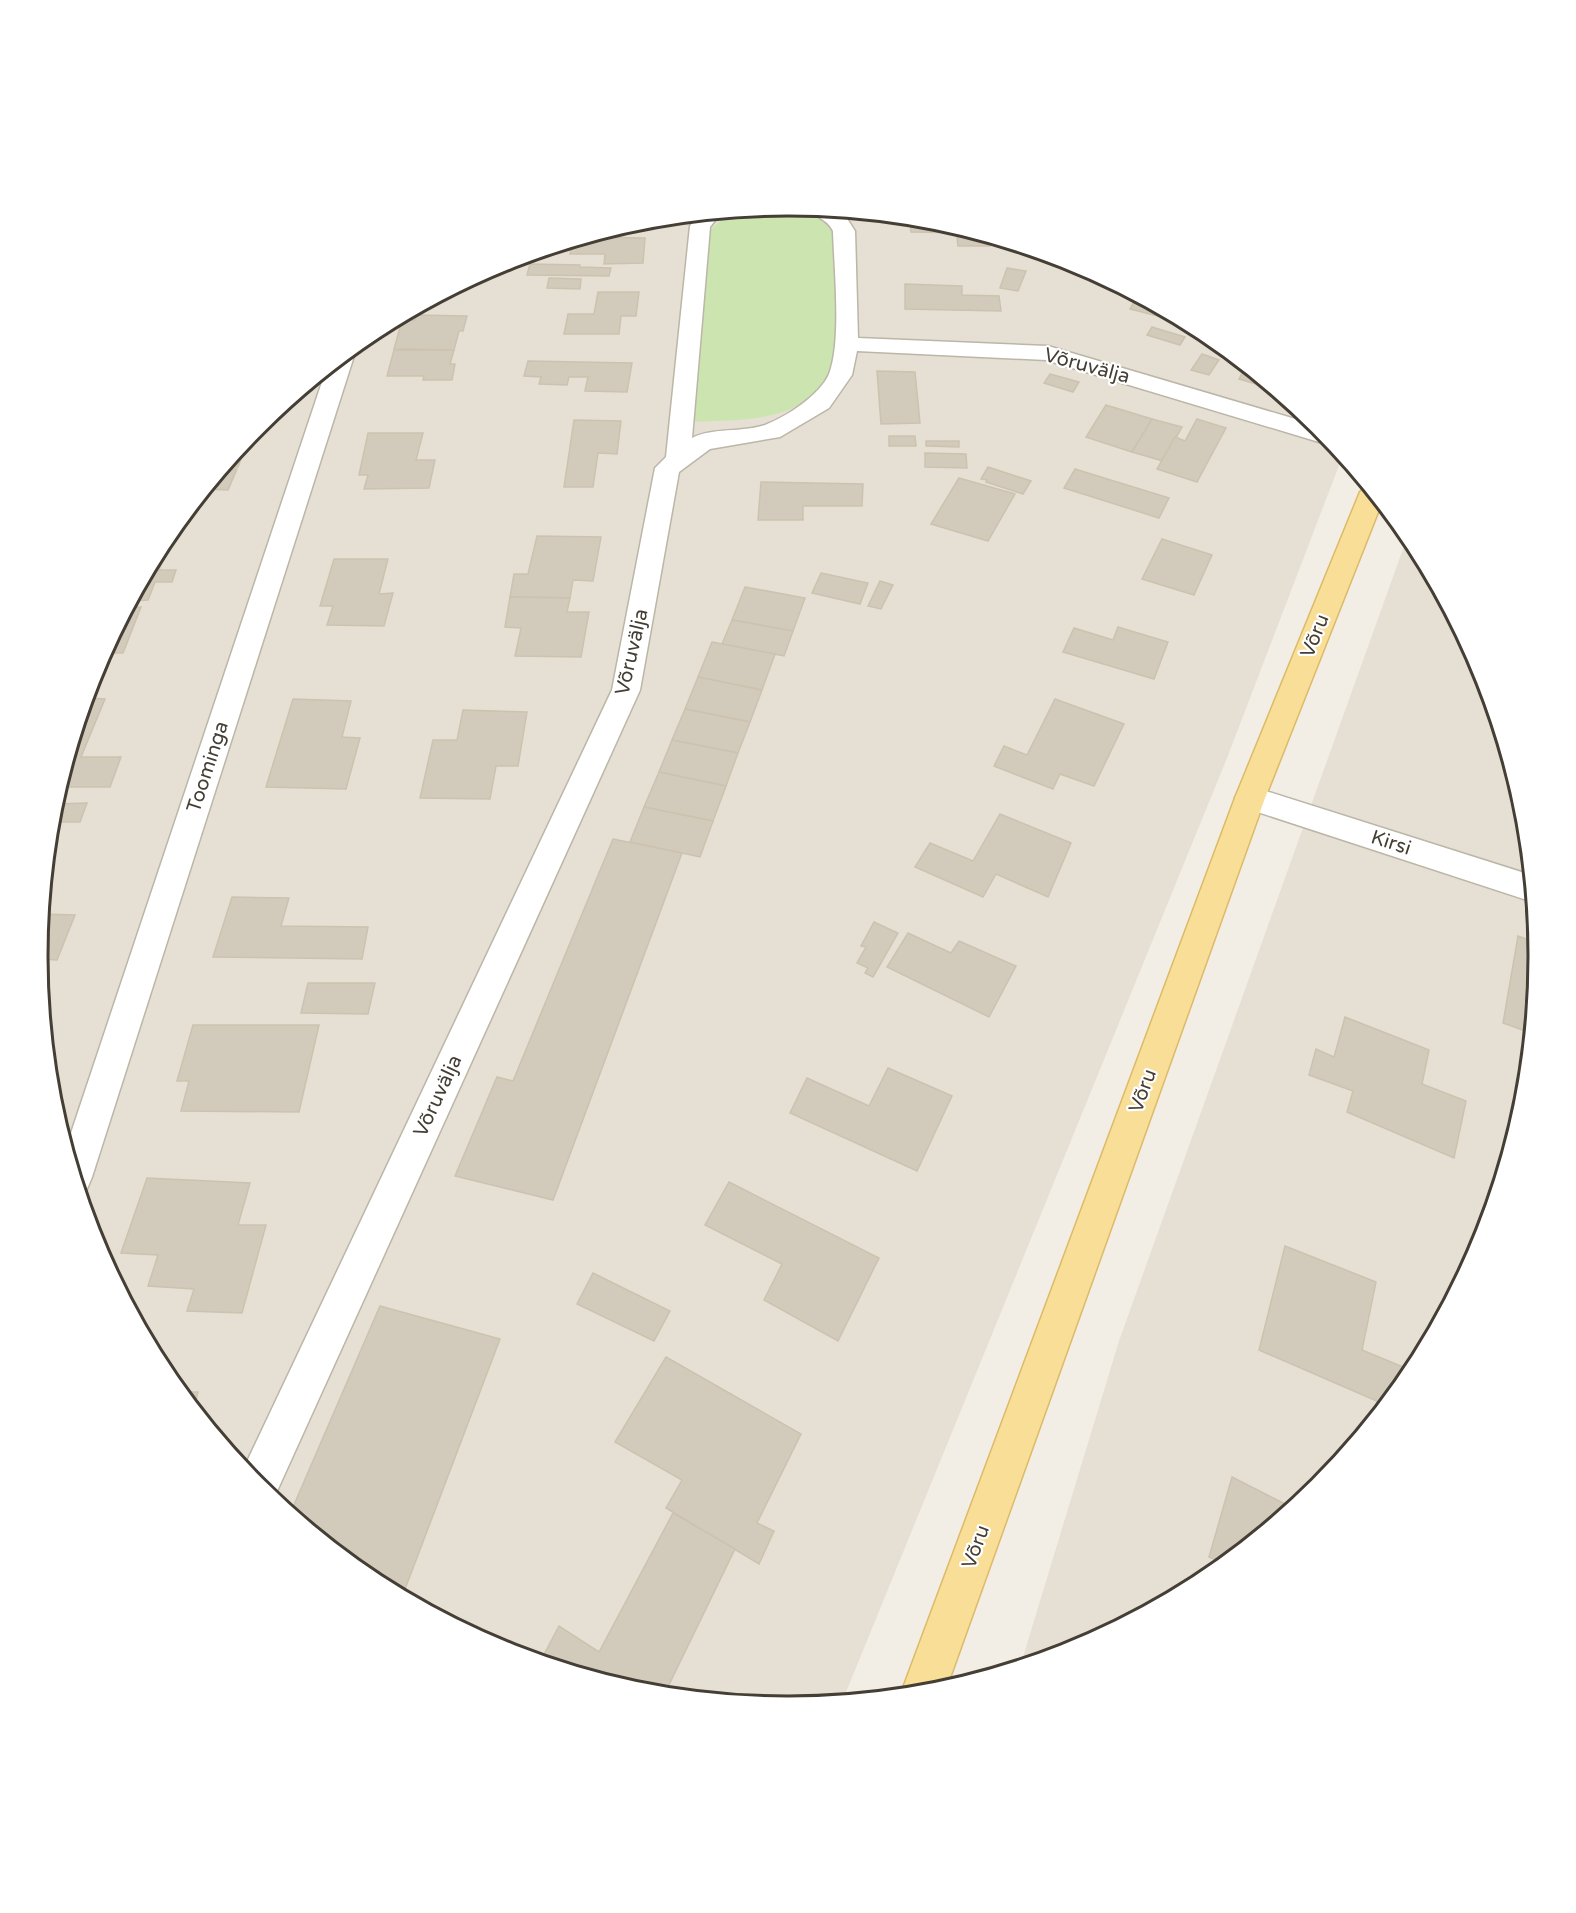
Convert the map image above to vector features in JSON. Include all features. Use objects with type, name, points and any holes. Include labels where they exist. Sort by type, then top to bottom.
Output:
[{"type":"main road","name":"Võru","points":[[926,1683],[1250,798],[1370,500]]},
{"type":"street","points":[[837,218],[844,231],[847,344]]},
{"type":"street","points":[[678,460],[700,226],[704,222]]},
{"type":"street","name":"Võruvälja","points":[[262,1477],[627,690],[668,468],[703,442],[771,432],[821,403],[840,375],[847,344],[1048,353],[1309,431]]},
{"type":"street","name":"Toominga","points":[[79,1166],[338,369]]},
{"type":"street","name":"Kirsi","points":[[1250,798],[1524,886]]},
{"type":"shaded area","points":[[788,216],[836,218],[932,231],[1026,256],[1115,293],[1199,341],[1276,400],[1340,464],[1227,758],[845,1694],[740,1695],[691,1690],[596,1671],[505,1640],[461,1620],[377,1572],[300,1513],[265,1480],[201,1407],[147,1326],[104,1240],[73,1148],[62,1101],[54,1053],[48,956],[54,860],[62,812],[73,765],[104,673],[147,586],[173,545],[201,506],[265,433],[300,400],[377,341],[461,293],[505,273],[596,242],[691,223]]},
{"type":"shaded area","points":[[1404,546],[1429,586],[1472,673],[1503,765],[1522,860],[1528,956],[1522,1053],[1503,1148],[1489,1194],[1472,1240],[1429,1327],[1375,1407],[1311,1480],[1276,1513],[1199,1572],[1115,1620],[1023,1658],[1119,1341]]},
{"type":"green space","points":[[788,216],[817,217],[837,233],[841,308],[840,334],[835,358],[826,379],[811,397],[788,410],[753,419],[692,422],[709,231],[722,220]]},
{"type":"building","points":[[911,227],[938,232],[911,232]]},
{"type":"building","points":[[957,237],[990,246],[958,246]]},
{"type":"building","points":[[616,238],[645,238],[643,263],[604,264],[605,254],[570,254],[571,250]]},
{"type":"building","points":[[530,264],[611,268],[609,276],[527,275]]},
{"type":"building","points":[[1007,268],[1026,271],[1018,291],[1000,288]]},
{"type":"building","points":[[549,278],[581,279],[580,289],[547,288]]},
{"type":"building","points":[[905,284],[962,286],[962,295],[999,296],[1001,311],[905,309]]},
{"type":"building","points":[[598,292],[639,292],[636,316],[621,316],[619,334],[564,334],[568,314],[594,314]]},
{"type":"building","points":[[1133,303],[1158,316],[1130,309]]},
{"type":"building","points":[[420,315],[467,316],[463,331],[459,331],[454,350],[394,349],[400,327]]},
{"type":"building","points":[[1152,327],[1185,337],[1180,345],[1147,335]]},
{"type":"building","points":[[394,350],[454,350],[450,364],[455,364],[452,380],[423,380],[424,376],[387,376]]},
{"type":"building","points":[[1202,354],[1219,360],[1209,375],[1191,370]]},
{"type":"building","points":[[528,361],[632,363],[627,392],[585,391],[588,377],[569,377],[567,385],[539,384],[541,377],[524,376]]},
{"type":"building","points":[[877,371],[915,372],[920,423],[881,424]]},
{"type":"building","points":[[1242,373],[1257,384],[1239,379]]},
{"type":"building","points":[[1050,374],[1079,382],[1073,392],[1044,383]]},
{"type":"building","points":[[1106,405],[1152,419],[1132,452],[1086,437]]},
{"type":"building","points":[[1152,419],[1182,427],[1163,461],[1132,452]]},
{"type":"building","points":[[1197,419],[1226,428],[1197,482],[1157,469],[1175,437],[1185,441]]},
{"type":"building","points":[[574,420],[621,421],[617,454],[598,453],[593,487],[564,487]]},
{"type":"building","points":[[368,433],[423,433],[416,460],[435,460],[429,488],[364,489],[368,475],[359,475]]},
{"type":"building","points":[[889,436],[915,436],[916,446],[889,446]]},
{"type":"building","points":[[926,441],[959,441],[959,447],[926,446]]},
{"type":"building","points":[[925,453],[966,454],[967,468],[925,467]]},
{"type":"building","points":[[988,467],[1031,481],[1023,494],[986,482],[987,480],[981,479]]},
{"type":"building","points":[[232,469],[237,469],[228,490],[215,489]]},
{"type":"building","points":[[1075,469],[1169,498],[1159,518],[1064,488]]},
{"type":"building","points":[[959,478],[1015,494],[988,541],[931,524]]},
{"type":"building","points":[[761,482],[863,484],[862,506],[803,506],[803,520],[758,520]]},
{"type":"building","points":[[537,536],[601,537],[593,581],[573,580],[570,598],[510,597],[514,574],[528,574]]},
{"type":"building","points":[[1162,539],[1212,555],[1194,595],[1142,579]]},
{"type":"building","points":[[334,559],[388,559],[379,594],[393,593],[384,626],[327,625],[333,606],[320,606]]},
{"type":"building","points":[[161,563],[159,570],[176,570],[172,582],[155,582],[148,600],[139,601]]},
{"type":"building","points":[[821,573],[868,583],[860,604],[812,593]]},
{"type":"building","points":[[880,581],[893,585],[881,609],[868,606]]},
{"type":"building","points":[[745,587],[805,598],[793,631],[732,620]]},
{"type":"building","points":[[510,597],[570,598],[567,612],[589,612],[581,657],[515,656],[521,628],[505,627]]},
{"type":"building","points":[[136,607],[141,607],[123,653],[113,653]]},
{"type":"building","points":[[732,620],[793,631],[784,656],[722,644]]},
{"type":"building","points":[[1118,627],[1168,642],[1154,679],[1063,652],[1074,628],[1113,640]]},
{"type":"building","points":[[712,642],[775,654],[762,690],[698,677]]},
{"type":"building","points":[[698,677],[762,690],[750,722],[685,709]]},
{"type":"building","points":[[95,698],[105,699],[81,757],[121,757],[110,787],[68,787]]},
{"type":"building","points":[[293,699],[351,701],[342,737],[360,738],[346,789],[266,787]]},
{"type":"building","points":[[1055,699],[1124,724],[1094,786],[1060,774],[1053,789],[994,766],[1004,746],[1027,755]]},
{"type":"building","points":[[685,709],[750,722],[738,753],[672,740]]},
{"type":"building","points":[[463,710],[527,712],[518,766],[496,766],[490,799],[420,798],[433,740],[457,740]]},
{"type":"building","points":[[672,740],[738,753],[726,786],[659,772]]},
{"type":"building","points":[[659,772],[726,786],[713,821],[644,807]]},
{"type":"building","points":[[87,803],[80,822],[60,822],[64,804]]},
{"type":"building","points":[[644,807],[713,821],[700,857],[630,842]]},
{"type":"building","points":[[1000,814],[1071,843],[1048,897],[996,874],[983,897],[915,867],[930,843],[973,861]]},
{"type":"building","points":[[613,839],[682,853],[553,1200],[455,1176],[497,1077],[513,1081]]},
{"type":"building","points":[[232,897],[289,898],[281,926],[368,927],[362,959],[213,957]]},
{"type":"building","points":[[50,914],[75,915],[57,960],[48,960]]},
{"type":"building","points":[[874,922],[898,933],[873,977],[865,973],[868,968],[857,963],[866,947],[861,946]]},
{"type":"building","points":[[908,933],[951,953],[959,941],[1016,966],[989,1017],[887,967]]},
{"type":"building","points":[[1518,936],[1527,939],[1524,1030],[1503,1023]]},
{"type":"building","points":[[308,983],[375,983],[368,1014],[301,1013]]},
{"type":"building","points":[[1345,1017],[1429,1050],[1422,1084],[1466,1101],[1454,1158],[1347,1112],[1353,1091],[1309,1075],[1316,1049],[1334,1057]]},
{"type":"building","points":[[193,1025],[319,1025],[299,1112],[181,1111],[189,1081],[177,1081]]},
{"type":"building","points":[[888,1068],[952,1096],[917,1171],[790,1113],[807,1078],[869,1106]]},
{"type":"building","points":[[147,1178],[250,1183],[238,1225],[266,1225],[242,1313],[187,1311],[194,1289],[148,1286],[158,1255],[121,1253]]},
{"type":"building","points":[[729,1182],[879,1258],[838,1341],[764,1300],[782,1264],[705,1225]]},
{"type":"building","points":[[1285,1246],[1376,1282],[1362,1350],[1404,1367],[1379,1402],[1259,1350]]},
{"type":"building","points":[[593,1273],[670,1311],[654,1341],[577,1304]]},
{"type":"building","points":[[380,1306],[500,1339],[405,1589],[338,1544],[293,1507]]},
{"type":"building","points":[[666,1357],[801,1434],[757,1523],[774,1531],[759,1564],[666,1508],[682,1480],[615,1442]]},
{"type":"building","points":[[190,1392],[198,1392],[196,1400]]},
{"type":"building","points":[[1232,1477],[1285,1504],[1216,1560],[1209,1557]]},
{"type":"building","points":[[673,1513],[735,1549],[668,1686],[596,1671],[544,1655],[559,1626],[599,1652]]}]
